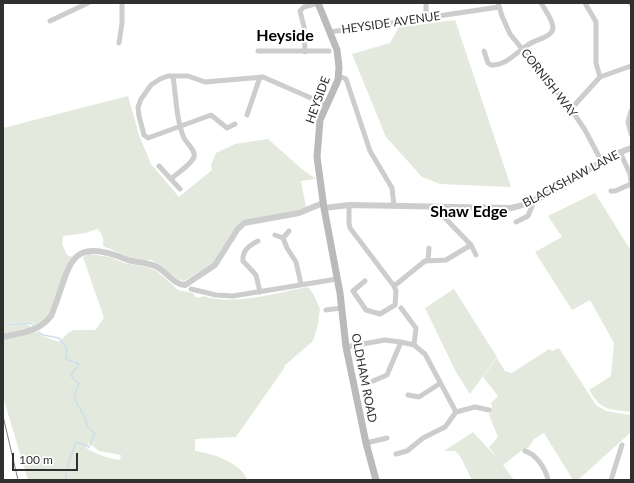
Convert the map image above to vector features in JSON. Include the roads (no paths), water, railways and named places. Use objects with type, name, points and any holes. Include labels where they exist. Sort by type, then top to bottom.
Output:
[{"type":"main road","name":"HEYSIDE","points":[[318,3],[338,57],[339,76],[318,127],[317,157],[323,206],[337,279]]},
{"type":"main road","name":"OLDHAM ROAD","points":[[337,279],[346,347],[366,443],[376,480]]},
{"type":"street","points":[[50,21],[88,3]]},
{"type":"street","points":[[119,43],[122,23],[122,3]]},
{"type":"street","points":[[305,52],[304,27],[300,11],[304,7],[318,3]]},
{"type":"street","points":[[426,3],[426,18]]},
{"type":"street","points":[[484,51],[488,63],[493,65],[512,58],[522,49],[550,34],[553,30],[551,20],[541,3]]},
{"type":"street","points":[[585,3],[596,22],[596,63],[600,77]]},
{"type":"street","name":"HEYSIDE AVENUE","points":[[330,32],[426,18],[498,5]]},
{"type":"street","name":"CORNISH WAY","points":[[498,5],[510,34],[571,109],[585,130],[602,162]]},
{"type":"street","points":[[258,51],[329,51]]},
{"type":"street","points":[[571,109],[600,77],[631,66]]},
{"type":"street","points":[[235,124],[227,128],[211,115],[148,138],[144,135],[138,116],[138,107],[141,99],[151,85],[160,79],[173,76],[188,76],[205,82],[260,77],[327,105]]},
{"type":"street","points":[[171,179],[194,158],[192,148],[185,140],[180,126],[173,76]]},
{"type":"street","points":[[339,76],[346,79],[370,151],[392,188],[394,206]]},
{"type":"street","points":[[247,115],[260,77]]},
{"type":"street","points":[[631,111],[628,122],[631,134]]},
{"type":"street","name":"BLACKSHAW LANE","points":[[439,207],[511,208],[535,199],[620,152],[631,148]]},
{"type":"street","points":[[611,191],[631,183],[631,174],[620,152]]},
{"type":"street","points":[[159,166],[180,189]]},
{"type":"street","points":[[516,222],[528,216],[535,199]]},
{"type":"street","points":[[350,205],[350,228],[395,288],[395,305],[377,315],[366,310],[353,291],[365,281]]},
{"type":"street","points":[[3,337],[33,330],[46,323],[53,312],[71,263],[79,254],[87,250],[103,250],[129,260],[152,264],[164,271],[177,283],[185,285],[215,265],[237,230],[244,223],[299,213],[323,206],[350,205],[439,207],[444,217],[471,245],[476,255]]},
{"type":"street","points":[[283,238],[289,231]]},
{"type":"street","points":[[275,234],[283,238],[287,248],[296,262],[301,284]]},
{"type":"street","points":[[258,241],[247,248],[242,257],[244,264],[256,275],[260,292]]},
{"type":"street","points":[[395,288],[427,261],[446,260],[471,245]]},
{"type":"street","points":[[427,261],[429,248]]},
{"type":"street","points":[[191,289],[224,296],[260,292],[337,279]]},
{"type":"street","points":[[326,310],[341,308]]},
{"type":"street","points":[[401,308],[416,328],[414,346]]},
{"type":"street","points":[[346,347],[385,340],[401,342],[414,346],[425,354],[439,384],[456,412]]},
{"type":"street","points":[[373,381],[387,375],[401,342]]},
{"type":"street","points":[[408,395],[419,397],[439,384]]},
{"type":"street","points":[[396,454],[407,451],[423,438],[445,428],[456,412],[475,406],[489,410]]},
{"type":"street","points":[[366,443],[387,438]]},
{"type":"street","points":[[611,480],[622,445]]},
{"type":"street","points":[[525,451],[531,453],[544,469],[548,480]]},
{"type":"waterway","points":[[3,325],[31,323],[33,326]]},
{"type":"waterway","points":[[38,332],[43,335],[59,338],[67,349],[66,359],[79,364],[71,376],[79,384],[76,391],[76,402],[84,415],[87,426],[95,433],[89,447],[76,442],[68,465],[65,480]]},
{"type":"tram line","points":[[3,416],[18,480]]},
{"type":"district","name":"Heyside","points":[[285,36]]},
{"type":"district","name":"Shaw Edge","points":[[469,212]]}]
